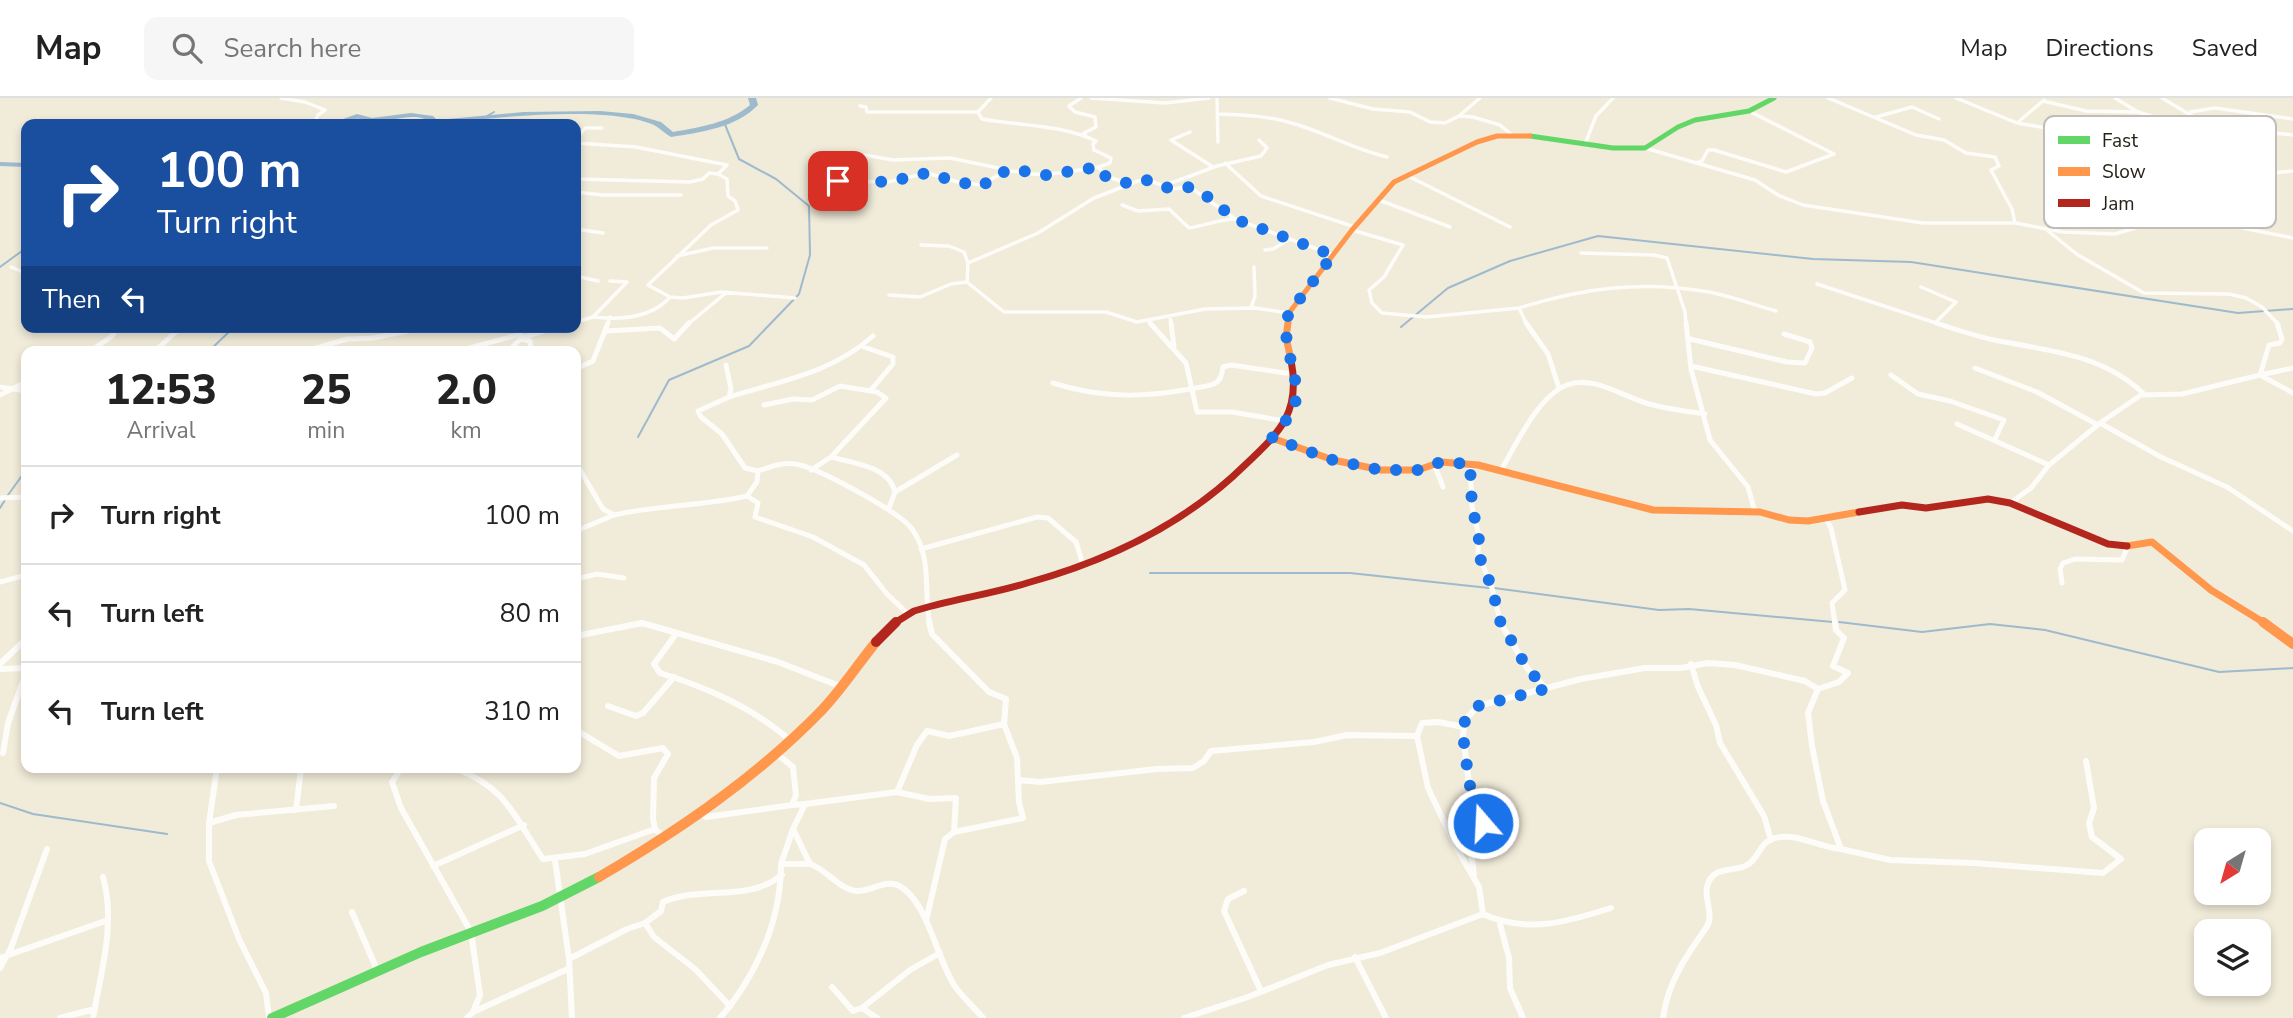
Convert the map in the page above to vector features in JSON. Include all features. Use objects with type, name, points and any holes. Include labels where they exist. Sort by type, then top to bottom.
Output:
[{"type":"street","points":[[281,98],[305,102],[325,110],[316,119]]},
{"type":"street","points":[[860,106],[866,107],[867,112],[883,113],[978,112],[991,98]]},
{"type":"street","points":[[1081,98],[1069,106],[1075,112],[1095,117],[1096,127],[1084,134],[1086,136]]},
{"type":"street","points":[[1091,98],[1156,104],[1209,98]]},
{"type":"street","points":[[1217,98],[1218,142]]},
{"type":"street","points":[[1330,98],[1373,109],[1410,112],[1430,122],[1445,123],[1459,116],[1480,98]]},
{"type":"street","points":[[1585,144],[1596,116],[1613,98]]},
{"type":"street","points":[[1645,148],[1678,127],[1695,120],[1749,111],[1774,98]]},
{"type":"street","points":[[1828,98],[1923,137],[1944,140],[1966,153],[1995,157],[1999,166],[1991,170],[1994,180],[2015,215],[2015,223]]},
{"type":"street","points":[[1956,98],[2017,123],[2044,128]]},
{"type":"street","points":[[2115,98],[2138,112],[2151,116]]},
{"type":"street","points":[[2162,98],[2194,116]]},
{"type":"street","points":[[2017,123],[2044,99],[2086,111],[2138,112]]},
{"type":"street","points":[[1872,117],[1882,117],[1912,107],[1939,119]]},
{"type":"street","points":[[2190,112],[2216,108],[2272,116]]},
{"type":"street","points":[[1696,163],[1702,161],[1708,150],[1714,150],[1786,173],[1834,154],[1749,111]]},
{"type":"street","points":[[853,153],[898,161],[914,158],[953,159],[1046,175],[1110,163],[1111,158],[1094,149],[1093,144],[1096,141],[1086,136],[1059,128],[1007,125],[982,119],[978,112]]},
{"type":"street","points":[[1219,114],[1261,116],[1295,124],[1387,158]]},
{"type":"street","points":[[1459,116],[1500,125],[1512,135]]},
{"type":"street","points":[[581,134],[585,128],[602,128]]},
{"type":"street","points":[[1190,132],[1171,140],[1213,167]]},
{"type":"street","points":[[216,773],[209,823],[209,861],[239,939],[266,993],[271,1018],[471,932],[561,897],[663,837],[776,753],[842,687],[899,618],[926,607],[1030,583],[1083,565],[1142,538],[1213,495],[1250,463],[1293,410],[1296,396],[1287,350],[1286,321],[1289,313],[1354,228],[1394,182],[1477,142],[1512,135],[1645,148],[1755,180],[1778,195],[1803,205],[1923,223],[2015,223],[2046,229],[2115,234],[2135,228]]},
{"type":"street","points":[[1163,186],[1225,163],[1261,156],[1267,148],[1259,140]]},
{"type":"street","points":[[581,142],[636,147],[727,165],[718,174]]},
{"type":"street","points":[[1225,163],[1261,196],[1403,245],[1384,277],[1369,290],[1371,302],[1380,312],[1398,317],[1421,318],[1519,307],[1566,293],[1609,287],[1710,292],[1776,311]]},
{"type":"street","points":[[1099,167],[1105,176],[1130,184]]},
{"type":"street","points":[[838,181],[888,182],[927,173],[982,186],[998,174],[1010,170]]},
{"type":"street","points":[[581,179],[693,182],[703,179],[709,173],[718,174],[728,180],[728,196],[735,201],[738,210],[711,225],[648,285],[670,297],[684,299],[727,292],[752,292],[795,298]]},
{"type":"street","points":[[1406,175],[1510,227]]},
{"type":"street","points":[[968,262],[1049,227],[1094,198],[1148,180],[1171,189],[1190,187],[1208,197],[1235,219]]},
{"type":"street","points":[[581,193],[681,195]]},
{"type":"street","points":[[1379,200],[1450,227]]},
{"type":"street","points":[[1122,205],[1138,211],[1169,209],[1189,228],[1208,226],[1222,219],[1235,219],[1255,224],[1288,240],[1333,255]]},
{"type":"street","points":[[2242,228],[2293,238]]},
{"type":"street","points":[[2046,229],[2078,254],[2144,293],[2229,294],[2262,307],[2279,326],[2282,339],[2280,343],[2269,345],[2260,375]]},
{"type":"street","points":[[581,230],[603,233]]},
{"type":"street","points":[[1265,250],[1288,240]]},
{"type":"street","points":[[921,245],[957,249],[967,256],[967,282]]},
{"type":"street","points":[[677,256],[713,248],[767,248]]},
{"type":"street","points":[[1581,253],[1654,254],[1667,258],[1678,289],[1690,339],[1696,393],[1710,440],[1748,487],[1755,512]]},
{"type":"street","points":[[11,267],[21,271]]},
{"type":"street","points":[[1251,309],[1255,296],[1254,267]]},
{"type":"street","points":[[581,277],[598,281]]},
{"type":"street","points":[[593,317],[627,282],[610,281]]},
{"type":"street","points":[[889,295],[920,297],[951,284],[967,282],[1004,312],[1107,312],[1137,322],[1205,309],[1251,309],[1289,313]]},
{"type":"street","points":[[1817,284],[1998,341],[2036,345],[2074,355],[2130,381],[2144,394]]},
{"type":"street","points":[[1922,287],[1956,302],[1936,322]]},
{"type":"street","points":[[606,331],[660,328],[674,339],[727,292]]},
{"type":"street","points":[[581,321],[593,317],[647,313],[666,304],[670,297]]},
{"type":"street","points":[[1519,307],[1530,330],[1548,354],[1559,388]]},
{"type":"street","points":[[1170,316],[1174,346]]},
{"type":"street","points":[[581,366],[593,360],[610,317]]},
{"type":"street","points":[[1149,321],[1174,346],[1187,364],[1197,412],[1232,412],[1284,421]]},
{"type":"street","points":[[98,346],[114,333]]},
{"type":"street","points":[[160,346],[175,333]]},
{"type":"street","points":[[325,346],[347,339],[398,333]]},
{"type":"street","points":[[513,346],[520,333]]},
{"type":"street","points":[[482,346],[534,333]]},
{"type":"street","points":[[1690,339],[1787,362],[1805,363],[1812,348],[1810,342],[1784,334]]},
{"type":"street","points":[[873,336],[863,347],[815,372],[729,397],[698,411],[701,417],[722,434],[745,468],[758,471],[768,465],[791,463],[811,470],[889,508],[913,530],[928,571],[926,607],[932,634],[989,692],[1006,699],[1004,724],[1010,746],[1017,758],[1023,818],[954,832],[945,839],[926,920]]},
{"type":"street","points":[[520,337],[530,341],[530,346]]},
{"type":"street","points":[[863,347],[893,357],[893,364],[870,391]]},
{"type":"street","points":[[726,365],[731,389],[729,397]]},
{"type":"street","points":[[1053,383],[1092,395],[1161,395],[1216,383],[1223,367],[1231,365],[1293,374]]},
{"type":"street","points":[[1691,366],[1816,394],[1825,393],[1852,378]]},
{"type":"street","points":[[1975,368],[2037,392],[2161,457],[2227,487],[2293,531]]},
{"type":"street","points":[[2010,503],[2031,488],[2049,465],[2099,424],[2144,394],[2182,394],[2293,368]]},
{"type":"street","points":[[1891,375],[1918,394],[1950,401],[2004,419],[1995,439]]},
{"type":"street","points":[[2260,375],[2293,393]]},
{"type":"street","points":[[0,395],[21,384]]},
{"type":"street","points":[[1501,470],[1532,420],[1559,388],[1580,384],[1594,385],[1649,404],[1704,414]]},
{"type":"street","points":[[0,387],[21,390]]},
{"type":"street","points":[[764,405],[793,399],[813,400],[836,387],[870,391],[886,398],[831,457],[811,470]]},
{"type":"street","points":[[1957,424],[2049,465]]},
{"type":"street","points":[[1272,438],[1333,460],[1381,470],[1405,471],[1450,461],[1470,464],[1653,510],[1755,512],[1799,521],[1826,519],[1902,505],[1926,508],[1988,499],[2010,503],[2094,538],[2128,546],[2152,542],[2211,590],[2250,611],[2293,644]]},
{"type":"street","points":[[895,492],[957,455]]},
{"type":"street","points":[[831,457],[890,478],[895,492],[889,508]]},
{"type":"street","points":[[1470,464],[1472,507],[1479,536],[1478,553],[1492,588],[1500,621],[1527,668],[1546,689]]},
{"type":"street","points":[[1430,465],[1436,469],[1443,487]]},
{"type":"street","points":[[581,529],[614,515],[645,508],[712,504],[747,496],[757,482],[758,471]]},
{"type":"street","points":[[581,472],[603,509],[614,515]]},
{"type":"street","points":[[0,498],[21,496]]},
{"type":"street","points":[[747,496],[758,503],[755,517],[813,537],[864,565],[887,594],[908,614]]},
{"type":"street","points":[[921,550],[1037,517],[1048,518],[1076,542],[1083,565]]},
{"type":"street","points":[[1474,878],[1471,852],[1482,832],[1483,823],[1469,783],[1464,727],[1465,720],[1478,706],[1645,668],[1681,668],[1691,664],[1735,665],[1805,681],[1818,689],[1846,678],[1848,673],[1833,666],[1845,642],[1836,630],[1832,603],[1845,590],[1831,528],[1826,519]]},
{"type":"street","points":[[2062,583],[2060,569],[2063,563],[2075,559],[2121,560],[2128,546]]},
{"type":"street","points":[[581,578],[597,575],[624,578]]},
{"type":"street","points":[[0,582],[21,576]]},
{"type":"street","points":[[581,635],[642,623],[778,663],[842,687]]},
{"type":"street","points":[[676,634],[654,664],[660,673],[719,694],[765,718],[790,740]]},
{"type":"street","points":[[0,664],[21,644]]},
{"type":"street","points":[[1691,664],[1698,687],[1716,725],[1720,743],[1764,816],[1771,840]]},
{"type":"street","points":[[0,669],[21,671]]},
{"type":"street","points":[[608,706],[636,716],[643,713],[674,677]]},
{"type":"street","points":[[2,753],[8,723],[21,685]]},
{"type":"street","points":[[1818,689],[1808,713],[1812,746],[1824,802],[1841,849]]},
{"type":"street","points":[[1464,727],[1438,722],[1422,723],[1417,736],[1428,788],[1474,878],[1481,895],[1483,914]]},
{"type":"street","points":[[897,792],[917,745],[927,731],[949,737],[1004,724]]},
{"type":"street","points":[[581,733],[619,756],[663,748],[667,754],[664,765],[653,779],[655,829],[663,837]]},
{"type":"street","points":[[1018,780],[1040,782],[1157,769],[1193,768],[1205,761],[1211,751],[1314,742],[1347,735],[1417,736]]},
{"type":"street","points":[[776,753],[793,767],[796,795],[792,805]]},
{"type":"street","points":[[1663,1018],[1665,998],[1677,967],[1707,928],[1711,911],[1707,892],[1709,881],[1722,870],[1752,862],[1767,841],[1811,841],[1860,857],[1884,860],[2103,873],[2121,859],[2092,837],[2089,823],[2094,808],[2086,761]]},
{"type":"street","points":[[296,810],[300,773]]},
{"type":"street","points":[[398,773],[392,782],[401,807],[471,932],[480,995],[470,1015]]},
{"type":"street","points":[[465,773],[489,785],[509,800],[543,859],[555,860],[655,829]]},
{"type":"street","points":[[698,812],[706,817],[897,792],[929,799],[956,798],[954,832]]},
{"type":"street","points":[[720,1018],[751,974],[761,951],[780,896],[781,864],[805,804]]},
{"type":"street","points":[[209,823],[236,815],[334,806]]},
{"type":"street","points":[[433,866],[524,825]]},
{"type":"street","points":[[793,829],[810,864]]},
{"type":"street","points":[[0,968],[47,849]]},
{"type":"street","points":[[555,860],[569,959],[572,1018]]},
{"type":"street","points":[[781,864],[810,864],[820,867],[846,887],[856,891],[884,884],[895,884],[905,889],[926,920],[954,985],[983,1018]]},
{"type":"street","points":[[569,959],[645,923],[661,911],[663,902],[677,896],[730,893],[768,886],[782,875]]},
{"type":"street","points":[[93,1018],[108,920],[108,892],[103,877]]},
{"type":"street","points":[[1244,891],[1228,899],[1224,911],[1237,932],[1239,947],[1261,991]]},
{"type":"street","points":[[1184,1018],[1354,957],[1380,953],[1483,914],[1500,923],[1540,927],[1611,908]]},
{"type":"street","points":[[352,912],[378,972]]},
{"type":"street","points":[[3,958],[108,920]]},
{"type":"street","points":[[645,923],[654,937],[695,969],[730,1006]]},
{"type":"street","points":[[1500,923],[1508,958],[1510,988],[1522,1018]]},
{"type":"street","points":[[832,987],[853,1011],[862,1008],[910,970],[940,953]]},
{"type":"street","points":[[1354,957],[1386,1018]]},
{"type":"street","points":[[470,1015],[569,969]]},
{"type":"street","points":[[862,1008],[877,1018]]},
{"type":"street","points":[[60,1018],[95,1009]]},
{"type":"waterway","points":[[470,119],[523,114],[600,113],[633,117],[658,124],[671,135],[727,122],[754,105],[752,98]]},
{"type":"waterway","points":[[482,119],[494,112]]},
{"type":"waterway","points":[[380,119],[411,115],[431,119]]},
{"type":"waterway","points":[[348,119],[357,116],[368,119]]},
{"type":"waterway","points":[[638,437],[669,380],[749,346],[799,294],[810,255],[809,206],[776,179],[739,159],[724,122]]},
{"type":"waterway","points":[[0,164],[21,165]]},
{"type":"waterway","points":[[1401,327],[1448,288],[1510,261],[1598,236],[1813,259],[1911,262],[2238,313],[2293,309]]},
{"type":"waterway","points":[[0,267],[21,252]]},
{"type":"waterway","points":[[214,346],[228,333]]},
{"type":"waterway","points":[[8,495],[21,477]]},
{"type":"waterway","points":[[0,508],[5,500]]},
{"type":"waterway","points":[[1150,573],[1350,573],[1489,588]]},
{"type":"waterway","points":[[1494,588],[1659,610],[1689,609],[1833,622]]},
{"type":"waterway","points":[[1839,622],[1922,632],[1990,624],[2045,630],[2219,672],[2293,668]]},
{"type":"waterway","points":[[0,803],[33,814],[167,834]]},
{"type":"traffic: fast","points":[[1530,136],[1613,148],[1645,148],[1678,127],[1695,120],[1749,111],[1774,98]]},
{"type":"traffic: fast","points":[[272,1018],[421,952],[542,906],[599,877]]},
{"type":"traffic: slow","points":[[1291,360],[1286,337],[1289,313],[1352,230],[1394,182],[1477,142],[1497,136],[1530,136]]},
{"type":"traffic: slow","points":[[1272,438],[1333,460],[1381,470],[1418,470],[1441,462],[1478,465],[1653,510],[1760,512],[1789,520],[1808,521],[1859,512]]},
{"type":"traffic: slow","points":[[2127,546],[2152,542],[2211,590],[2250,612],[2293,644]]},
{"type":"traffic: slow","points":[[599,877],[688,822],[773,757],[830,701],[876,642]]},
{"type":"traffic: jam","points":[[876,642],[894,623],[914,611],[1059,574],[1150,535],[1205,500],[1231,480],[1283,424],[1293,404],[1295,392],[1291,360]]},
{"type":"traffic: jam","points":[[1859,512],[1902,505],[1926,508],[1988,499],[2010,503],[2108,544],[2127,546]]},
{"type":"route","points":[[838,181],[888,182],[927,173],[982,186],[998,174],[1013,169],[1046,175],[1099,167],[1105,176],[1130,184],[1148,180],[1171,189],[1190,187],[1208,197],[1235,219],[1255,224],[1288,240],[1333,255],[1289,313],[1286,321],[1287,350],[1296,396],[1293,410],[1272,438],[1333,460],[1381,470],[1418,470],[1450,461],[1470,464],[1472,507],[1479,536],[1478,553],[1492,588],[1500,621],[1527,668],[1546,689],[1478,706],[1465,720],[1463,735],[1467,750],[1465,758],[1469,783],[1483,823]]}]
